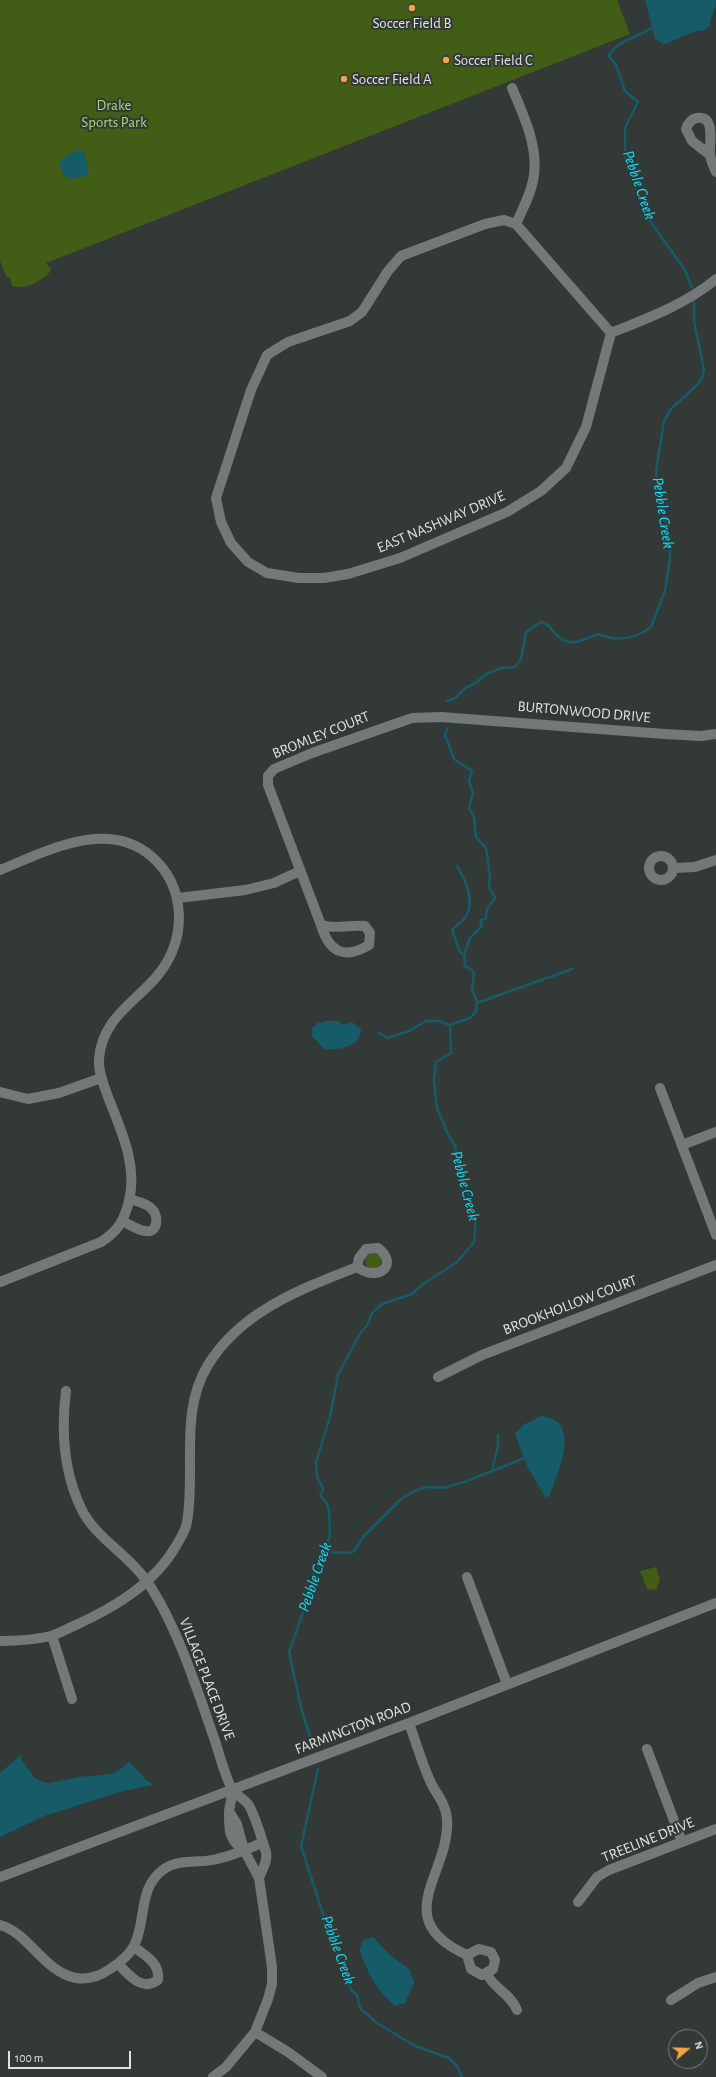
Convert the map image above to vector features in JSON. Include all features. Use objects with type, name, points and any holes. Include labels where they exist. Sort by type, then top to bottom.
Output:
[{"type":"street","points":[[512,88],[531,137],[534,174],[528,198],[516,224],[612,333],[660,313],[701,291],[716,279]]},
{"type":"street","points":[[710,155],[716,172]]},
{"type":"street","name":"EAST NASHWAY DRIVE","points":[[516,224],[504,220],[485,224],[401,256],[388,271],[362,312],[350,321],[288,342],[267,355],[251,390],[216,498],[221,522],[231,543],[248,562],[268,573],[299,578],[324,578],[348,574],[400,558],[507,512],[541,491],[566,468],[586,427],[612,333]]},
{"type":"street","name":"BURTONWOOD DRIVE","points":[[450,717],[665,734],[701,736],[716,734]]},
{"type":"street","name":"BROMLEY COURT","points":[[321,926],[342,928],[354,924],[365,926],[370,933],[369,945],[352,953],[338,951],[327,941],[321,926],[300,871],[268,785],[268,776],[270,772],[312,753],[412,718],[450,717]]},
{"type":"street","points":[[0,870],[84,840],[117,840],[135,846],[158,862],[169,878],[178,898],[180,928],[167,961],[157,975],[114,1018],[102,1043],[99,1060],[101,1078],[131,1160],[132,1189],[122,1220],[115,1232],[101,1242],[0,1282]]},
{"type":"street","points":[[674,868],[695,867],[716,860]]},
{"type":"street","points":[[178,898],[245,890],[274,883],[300,871]]},
{"type":"street","points":[[0,1092],[28,1099],[59,1093],[101,1078]]},
{"type":"street","points":[[660,1088],[716,1234]]},
{"type":"street","points":[[682,1145],[716,1132]]},
{"type":"street","points":[[122,1220],[145,1232],[151,1230],[157,1223],[157,1217],[151,1207],[129,1198]]},
{"type":"street","name":"BROOKHOLLOW COURT","points":[[438,1377],[482,1355],[716,1265]]},
{"type":"street","points":[[0,1641],[18,1641],[52,1636],[98,1615],[148,1582],[166,1563],[187,1523],[191,1484],[192,1412],[198,1388],[209,1364],[234,1334],[268,1307],[314,1284],[357,1268]]},
{"type":"street","name":"VILLAGE PLACE DRIVE","points":[[66,1391],[62,1423],[66,1463],[70,1481],[80,1508],[94,1528],[123,1554],[148,1582],[172,1628],[203,1706],[232,1790]]},
{"type":"street","points":[[466,1577],[507,1684]]},
{"type":"street","name":"FARMINGTON ROAD","points":[[0,1877],[232,1790],[716,1603]]},
{"type":"street","points":[[52,1636],[72,1699]]},
{"type":"street","points":[[409,1722],[431,1782],[444,1804],[447,1818],[442,1850],[427,1893],[427,1915],[433,1929],[442,1939],[452,1949],[467,1956],[470,1966],[474,1972],[478,1974],[487,1974],[495,1964],[491,1952],[479,1949],[467,1956]]},
{"type":"street","points":[[647,1749],[682,1842]]},
{"type":"street","points":[[213,2077],[231,2062],[255,2032],[268,2000],[272,1984],[272,1967],[259,1878],[244,1850],[234,1844],[229,1828],[229,1811],[232,1790]]},
{"type":"street","points":[[232,1790],[248,1805],[266,1854],[265,1863],[259,1878]]},
{"type":"street","name":"TREELINE DRIVE","points":[[578,1902],[598,1877],[609,1870],[716,1829]]},
{"type":"street","points":[[0,1925],[13,1932],[63,1974],[75,1978],[96,1977],[118,1964],[134,1947],[148,1888],[155,1877],[163,1870],[182,1861],[214,1860],[262,1843]]},
{"type":"street","points":[[118,1964],[138,1982],[145,1985],[152,1984],[158,1980],[159,1972],[157,1966],[134,1947]]},
{"type":"street","points":[[487,1974],[489,1979],[510,1998],[517,2010]]},
{"type":"street","points":[[671,2000],[698,1983],[716,1976]]},
{"type":"street","points":[[255,2032],[302,2061],[322,2077]]},
{"type":"green space","name":"Drake Sports Park","points":[[0,0],[617,0],[630,34],[46,263],[51,269],[46,276],[28,286],[17,287],[12,286],[10,277],[7,278],[0,261]]},
{"type":"green space","points":[[373,1253],[379,1255],[381,1261],[379,1267],[373,1269],[367,1267],[365,1261],[367,1255]]},
{"type":"green space","points":[[656,1567],[660,1579],[656,1590],[647,1589],[640,1571]]},
{"type":"water","points":[[645,0],[716,0],[710,26],[703,31],[689,33],[664,44],[655,39]]},
{"type":"water","points":[[78,150],[85,153],[89,174],[74,179],[64,176],[59,164],[67,155]]},
{"type":"water","points":[[339,1021],[343,1025],[352,1022],[361,1029],[360,1035],[353,1044],[348,1046],[336,1049],[324,1049],[312,1036],[312,1028],[318,1023]]},
{"type":"water","points":[[541,1416],[554,1420],[561,1427],[564,1437],[562,1461],[550,1495],[546,1498],[528,1468],[515,1434],[523,1425]]},
{"type":"water","points":[[22,1754],[21,1759],[35,1778],[45,1783],[79,1777],[111,1774],[121,1769],[129,1761],[146,1780],[154,1785],[123,1791],[44,1816],[0,1837],[0,1773]]},
{"type":"water","points":[[373,1937],[389,1954],[410,1970],[414,1983],[405,2003],[395,2006],[388,2000],[377,1987],[365,1965],[359,1949],[364,1940]]},
{"type":"waterway","name":"Pebble Creek","points":[[655,25],[643,33],[623,42],[613,50],[609,56],[616,65],[625,91],[638,102],[625,128],[625,156],[650,221],[685,270],[692,288]]},
{"type":"waterway","name":"Pebble Creek","points":[[447,701],[455,698],[465,688],[476,683],[485,675],[501,668],[515,667],[521,659],[526,632],[541,622],[548,625],[558,637],[569,642],[580,641],[598,634],[605,637],[619,639],[632,637],[651,627],[665,591],[670,558],[670,536],[657,491],[656,471],[664,421],[671,409],[698,384],[702,378],[704,370],[694,321],[694,300]]},
{"type":"waterway","name":"Pebble Creek","points":[[448,728],[445,735],[454,759],[472,771],[469,781],[473,793],[469,808],[474,817],[476,837],[486,848],[490,876],[489,887],[495,898],[487,909],[486,919],[481,920],[481,927],[470,938],[464,955],[465,966],[472,970],[474,974],[472,989],[477,1002],[476,1012],[470,1018],[450,1025]]},
{"type":"waterway","points":[[457,866],[464,878],[468,892],[469,906],[468,913],[464,919],[452,930],[460,952],[464,955]]},
{"type":"waterway","points":[[477,1003],[572,969]]},
{"type":"waterway","points":[[379,1033],[387,1038],[409,1031],[426,1021],[439,1021],[450,1025]]},
{"type":"waterway","name":"Pebble Creek","points":[[313,1746],[301,1708],[289,1652],[330,1536],[329,1510],[326,1502],[320,1496],[323,1489],[317,1476],[316,1462],[330,1417],[338,1375],[359,1335],[368,1324],[372,1313],[382,1304],[412,1294],[423,1284],[457,1262],[474,1242],[476,1219],[455,1146],[437,1108],[434,1080],[436,1062],[451,1053],[450,1025]]},
{"type":"waterway","points":[[492,1470],[498,1447],[498,1435]]},
{"type":"waterway","points":[[324,1552],[351,1553],[355,1550],[363,1537],[401,1499],[415,1491],[426,1487],[444,1488],[467,1481],[525,1458]]},
{"type":"waterway","name":"Pebble Creek","points":[[318,1769],[301,1846],[324,1917],[351,1990],[357,1995],[360,2008],[377,2023],[415,2046],[449,2058],[457,2066],[462,2077]]},
{"type":"place","name":"Soccer Field B","points":[[412,8]]},
{"type":"place","name":"Soccer Field C","points":[[446,60]]},
{"type":"place","name":"Soccer Field A","points":[[344,79]]}]
